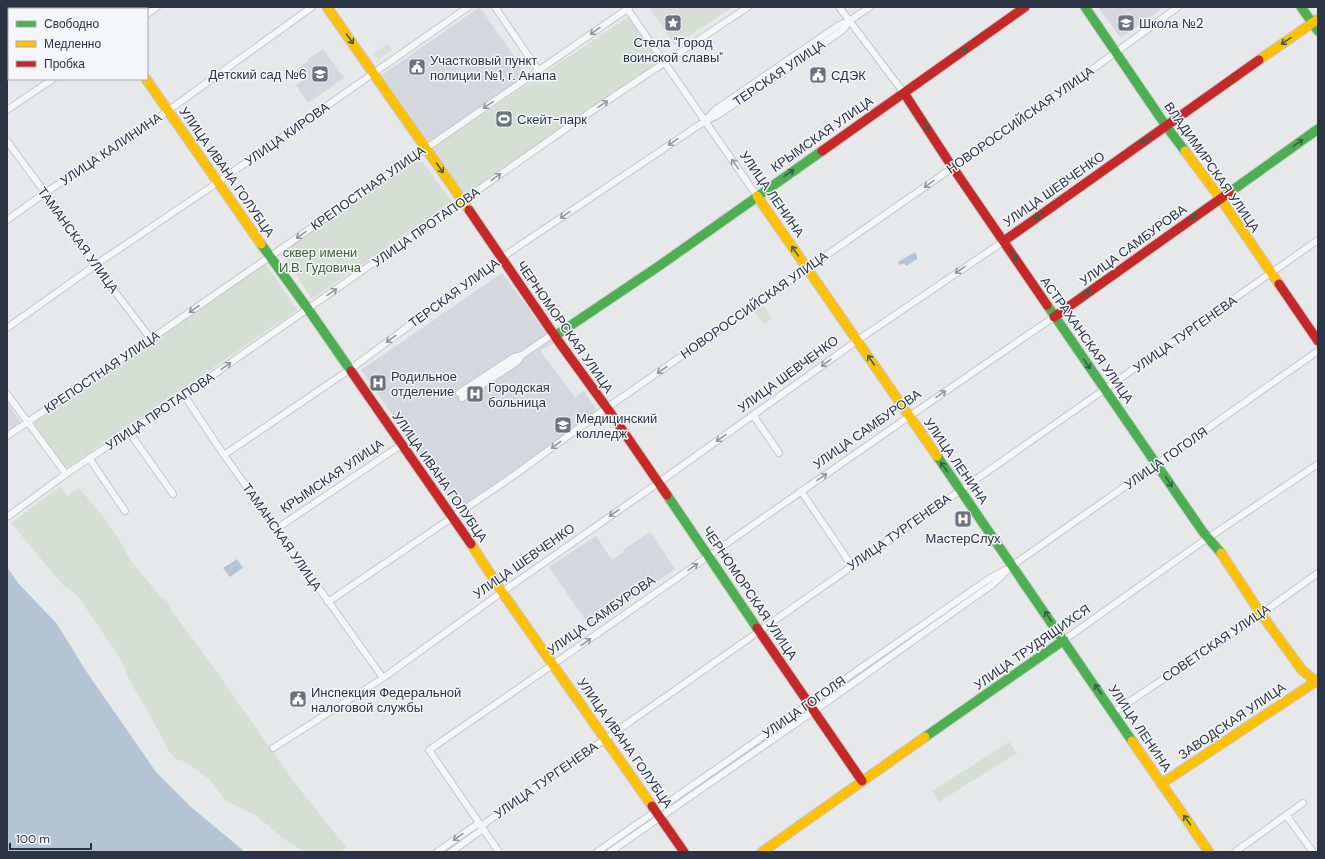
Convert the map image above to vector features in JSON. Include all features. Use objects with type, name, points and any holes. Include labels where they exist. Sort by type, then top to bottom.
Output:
[{"type":"street","points":[[148,13],[157,7]]},
{"type":"street","name":"УЛИЦА КАЛИНИНА","points":[[7,220],[168,111],[312,7]]},
{"type":"street","name":"ЧЕРНОМОРСКАЯ УЛИЦА","points":[[327,7],[463,201],[554,335],[607,408],[862,781]]},
{"type":"street","name":"УЛИЦА КИРОВА","points":[[7,328],[468,7]]},
{"type":"street","points":[[495,7],[538,70]]},
{"type":"street","name":"УЛИЦА ПРОТАПОВА","points":[[7,517],[89,458],[184,395],[571,125],[748,7]]},
{"type":"street","name":"ТЕРСКАЯ УЛИЦА","points":[[224,455],[349,370],[501,258],[705,121],[715,110],[839,25],[849,21],[870,7]]},
{"type":"street","name":"КРЫМСКАЯ УЛИЦА","points":[[461,396],[514,357],[522,355],[554,335],[659,266],[1025,7]]},
{"type":"street","name":"ВЛАДИМИРСКАЯ УЛИЦА","points":[[1085,7],[1166,126],[1220,198],[1318,341]]},
{"type":"street","name":"НОВОРОССИЙСКАЯ УЛИЦА","points":[[328,602],[453,517],[953,167],[1178,7]]},
{"type":"street","points":[[1301,7],[1315,21],[1318,31]]},
{"type":"street","name":"КРЕПОСТНАЯ УЛИЦА","points":[[7,436],[270,257],[628,8]]},
{"type":"street","name":"УЛИЦА ЛЕНИНА","points":[[628,8],[1013,565],[1114,712],[1161,784],[1209,852]]},
{"type":"street","name":"АСТРАХАНСКАЯ УЛИЦА","points":[[840,8],[904,93],[1054,317],[1203,532],[1216,546],[1261,614],[1302,670],[1317,681]]},
{"type":"street","name":"УЛИЦА ШЕВЧЕНКО","points":[[273,748],[383,678],[858,340],[1004,241],[1315,21]]},
{"type":"street","points":[[7,110],[52,80]]},
{"type":"street","name":"УЛИЦА ИВАНА ГОЛУБЦА","points":[[147,80],[453,517],[502,592],[554,664],[684,852]]},
{"type":"street","name":"УЛИЦА САМБУРОВА","points":[[481,826],[430,750],[909,416],[1054,317],[1318,129]]},
{"type":"street","name":"ТАМАНСКАЯ УЛИЦА","points":[[7,141],[151,339]]},
{"type":"street","name":"УЛИЦА ТУРГЕНЕВА","points":[[437,852],[481,826],[1318,240]]},
{"type":"street","name":"УЛИЦА ГОГОЛЯ","points":[[597,852],[658,814],[812,707],[990,578],[1013,565],[1318,351]]},
{"type":"street","points":[[7,394],[66,474]]},
{"type":"street","name":"ТАМАНСКАЯ УЛИЦА","points":[[184,395],[276,529],[383,678]]},
{"type":"street","points":[[753,415],[779,453]]},
{"type":"street","points":[[129,432],[173,494]]},
{"type":"street","name":"КРЫМСКАЯ УЛИЦА","points":[[276,529],[401,444]]},
{"type":"street","points":[[89,458],[125,510]]},
{"type":"street","name":"УЛИЦА ТРУДЯЩИХСЯ","points":[[762,852],[1209,538],[1318,464]]},
{"type":"street","points":[[801,491],[852,566]]},
{"type":"street","name":"СОВЕТСКАЯ УЛИЦА","points":[[1114,712],[1261,614],[1318,573]]},
{"type":"street","name":"ЗАВОДСКАЯ УЛИЦА","points":[[1161,784],[1317,681]]},
{"type":"street","points":[[1234,852],[1303,803]]},
{"type":"street","name":"УЛИЦА ГОГОЛЯ","points":[[610,852],[658,814]]},
{"type":"street","points":[[1286,815],[1313,852]]},
{"type":"street","points":[[481,826],[499,852]]},
{"type":"street","name":"УЛИЦА ТУРГЕНЕВА","points":[[451,852],[481,826]]},
{"type":"shaded area","points":[[480,7],[527,75],[429,143],[382,75]]},
{"type":"shaded area","name":"Школа №2","points":[[1098,7],[1164,7],[1121,38]]},
{"type":"shaded area","name":"Детский сад №6","points":[[323,49],[344,78],[308,103],[296,85],[303,80],[296,70],[308,61],[308,59]]},
{"type":"shaded area","name":"Городская больница","points":[[502,273],[554,343],[540,351],[575,397],[584,391],[598,412],[458,509],[361,370]]},
{"type":"shaded area","points":[[7,402],[21,423],[7,432]]},
{"type":"shaded area","points":[[650,532],[675,569],[590,627],[549,567],[596,536],[612,560],[624,552],[623,550]]},
{"type":"green space","points":[[649,7],[733,7],[675,45]]},
{"type":"green space","points":[[628,17],[661,62],[463,195],[431,149]]},
{"type":"green space","points":[[388,44],[392,50],[378,59],[374,54]]},
{"type":"green space","name":"сквер имени И.В. Гудовича","points":[[419,157],[452,202],[312,299],[281,252]]},
{"type":"green space","points":[[265,263],[297,310],[66,469],[31,422]]},
{"type":"green space","points":[[762,303],[771,318],[764,325],[753,309]]},
{"type":"green space","points":[[61,486],[67,496],[79,488],[102,515],[117,536],[131,561],[160,596],[169,603],[171,610],[204,654],[294,782],[346,847],[340,852],[305,852],[284,839],[255,815],[226,801],[210,780],[186,762],[176,759],[168,750],[129,679],[123,663],[78,596],[63,585],[11,523]]},
{"type":"green space","points":[[991,578],[994,582],[828,699],[825,695]]},
{"type":"green space","points":[[798,713],[801,717],[667,812],[664,808]]},
{"type":"green space","points":[[1009,742],[1017,753],[939,802],[932,791]]},
{"type":"water","points":[[915,252],[917,259],[906,266],[904,263],[900,265],[898,262]]},
{"type":"water","points":[[237,559],[243,568],[230,577],[223,568]]},
{"type":"water","points":[[7,567],[18,583],[57,624],[86,671],[156,772],[191,807],[245,852],[7,852]]},
{"type":"traffic: fast","points":[[1085,7],[1166,126],[1185,151]]},
{"type":"traffic: fast","points":[[1301,7],[1318,31]]},
{"type":"traffic: fast","points":[[1230,192],[1318,129]]},
{"type":"traffic: fast","points":[[555,336],[659,266],[822,151]]},
{"type":"traffic: fast","points":[[261,244],[351,371]]},
{"type":"traffic: fast","points":[[1047,305],[1203,532],[1221,553]]},
{"type":"traffic: fast","points":[[937,456],[1132,741]]},
{"type":"traffic: fast","points":[[667,495],[757,628]]},
{"type":"traffic: fast","points":[[925,737],[1064,640]]},
{"type":"traffic: slow","points":[[327,7],[469,210]]},
{"type":"traffic: slow","points":[[1259,60],[1318,19]]},
{"type":"traffic: slow","points":[[147,80],[261,244]]},
{"type":"traffic: slow","points":[[1185,151],[1220,198],[1279,284]]},
{"type":"traffic: slow","points":[[757,196],[937,456]]},
{"type":"traffic: slow","points":[[471,544],[502,592],[652,806]]},
{"type":"traffic: slow","points":[[1221,553],[1261,614],[1302,670],[1318,683]]},
{"type":"traffic: slow","points":[[1161,784],[1318,680]]},
{"type":"traffic: slow","points":[[762,852],[925,737]]},
{"type":"traffic: slow","points":[[1132,741],[1209,852]]},
{"type":"traffic: jam","points":[[822,151],[1025,7]]},
{"type":"traffic: jam","points":[[1004,241],[1259,60]]},
{"type":"traffic: jam","points":[[904,93],[947,159],[1047,305]]},
{"type":"traffic: jam","points":[[1054,317],[1230,192]]},
{"type":"traffic: jam","points":[[469,210],[559,342],[612,415],[667,495]]},
{"type":"traffic: jam","points":[[1279,284],[1318,341]]},
{"type":"traffic: jam","points":[[351,371],[471,544]]},
{"type":"traffic: jam","points":[[757,628],[862,781]]},
{"type":"traffic: jam","points":[[652,806],[684,852]]},
{"type":"place","name":"Стела \"Город воинской славы\"","points":[[673,23]]},
{"type":"place","name":"Школа №2","points":[[1126,23]]},
{"type":"place","name":"Участковый пункт полиции №1, г. Анапа","points":[[417,67]]},
{"type":"place","name":"Детский сад №6","points":[[320,74]]},
{"type":"place","name":"СДЭК","points":[[818,75]]},
{"type":"place","name":"Скейт-парк","points":[[504,119]]},
{"type":"place","name":"Родильное отделение","points":[[378,383]]},
{"type":"place","name":"Городская больница","points":[[475,394]]},
{"type":"place","name":"Медицинский колледж","points":[[563,425]]},
{"type":"place","name":"МастерСлух","points":[[963,519]]},
{"type":"place","name":"Инспекция Федеральной налоговой службы","points":[[298,699]]}]
